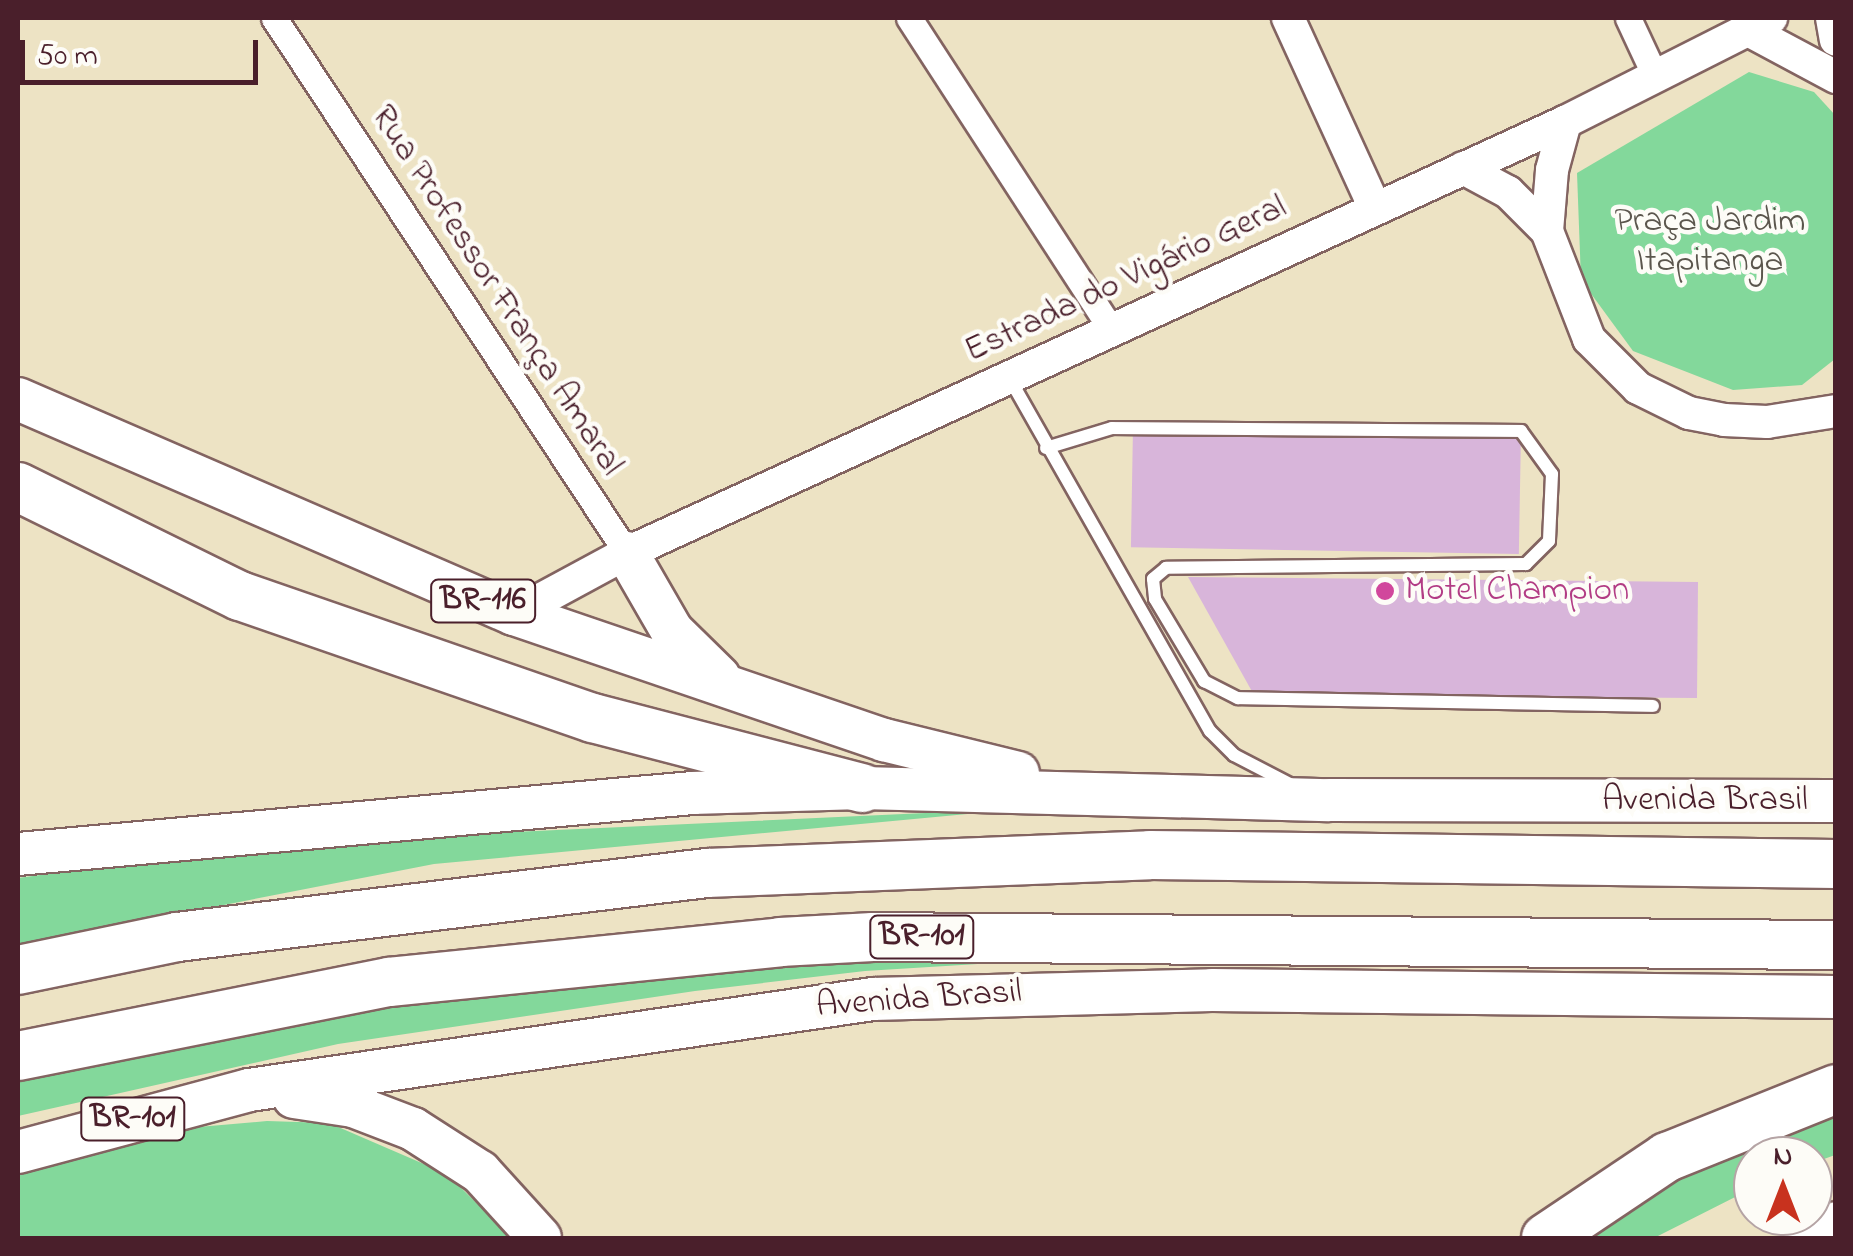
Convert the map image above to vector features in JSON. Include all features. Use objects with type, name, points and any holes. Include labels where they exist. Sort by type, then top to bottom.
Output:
[{"type":"highway","name":"BR-116","points":[[18,399],[514,614],[964,762],[1132,796]]},
{"type":"highway","name":"BR-116","points":[[18,487],[240,596],[594,718],[862,788]]},
{"type":"highway","points":[[627,553],[672,631],[730,687]]},
{"type":"highway","name":"Avenida Brasil","points":[[18,854],[692,793],[862,788],[1329,800],[1836,800]]},
{"type":"highway","name":"Avenida Brasil","points":[[18,970],[176,937],[726,872],[1150,855],[1836,864]]},
{"type":"highway","name":"Avenida Brasil","points":[[18,1056],[389,982],[873,936],[1836,946]]},
{"type":"highway","name":"Avenida Brasil","points":[[18,1152],[249,1090],[756,1013],[978,993],[1836,997]]},
{"type":"highway","points":[[1546,1238],[1667,1158],[1739,1124],[1836,1089]]},
{"type":"highway","points":[[249,1090],[354,1106],[413,1130],[480,1172],[540,1238]]},
{"type":"highway","points":[[1808,1238],[1836,1226]]},
{"type":"street","name":"Rua Professor França Amaral","points":[[274,18],[627,553]]},
{"type":"street","points":[[909,18],[1112,331]]},
{"type":"street","points":[[1288,18],[1376,208]]},
{"type":"street","points":[[1628,18],[1656,78]]},
{"type":"street","points":[[1832,18],[1836,40]]},
{"type":"street","name":"Estrada do Vigário Geral","points":[[514,614],[627,553],[1566,122],[1759,24]]},
{"type":"street","points":[[1759,24],[1836,76]]},
{"type":"street","points":[[1547,231],[1552,170],[1566,122]]},
{"type":"street","points":[[1463,168],[1508,192],[1547,231],[1584,328],[1623,378],[1706,418],[1826,420]]},
{"type":"lane","points":[[1009,378],[1218,741],[1249,765],[1329,800]]},
{"type":"lane","points":[[1046,448],[1112,428],[1522,431],[1552,474],[1549,541],[1526,564],[1166,568],[1153,579],[1155,599],[1204,682],[1228,696],[1653,706]]},
{"type":"green space","name":"Praça Jardim Itapitanga","points":[[1749,72],[1814,92],[1835,115],[1835,359],[1802,385],[1733,390],[1633,351],[1581,280],[1577,173]]},
{"type":"green space","points":[[1032,808],[434,864],[18,945],[18,878],[278,843]]},
{"type":"green space","points":[[899,945],[1093,957],[865,971],[695,991],[338,1044],[18,1116],[18,1075],[327,1000]]},
{"type":"green space","points":[[1835,1115],[1833,1156],[1833,1136],[1742,1136]]},
{"type":"green space","points":[[267,1121],[329,1123],[447,1174],[512,1238],[18,1238],[18,1166],[187,1128]]},
{"type":"green space","points":[[1733,1140],[1733,1198],[1654,1238],[1555,1238]]},
{"type":"building","points":[[1133,424],[1521,431],[1519,554],[1131,547]]},
{"type":"building","points":[[1188,577],[1698,582],[1697,698],[1254,695]]},
{"type":"place","name":"Motel Champion","points":[[1385,591]]}]
